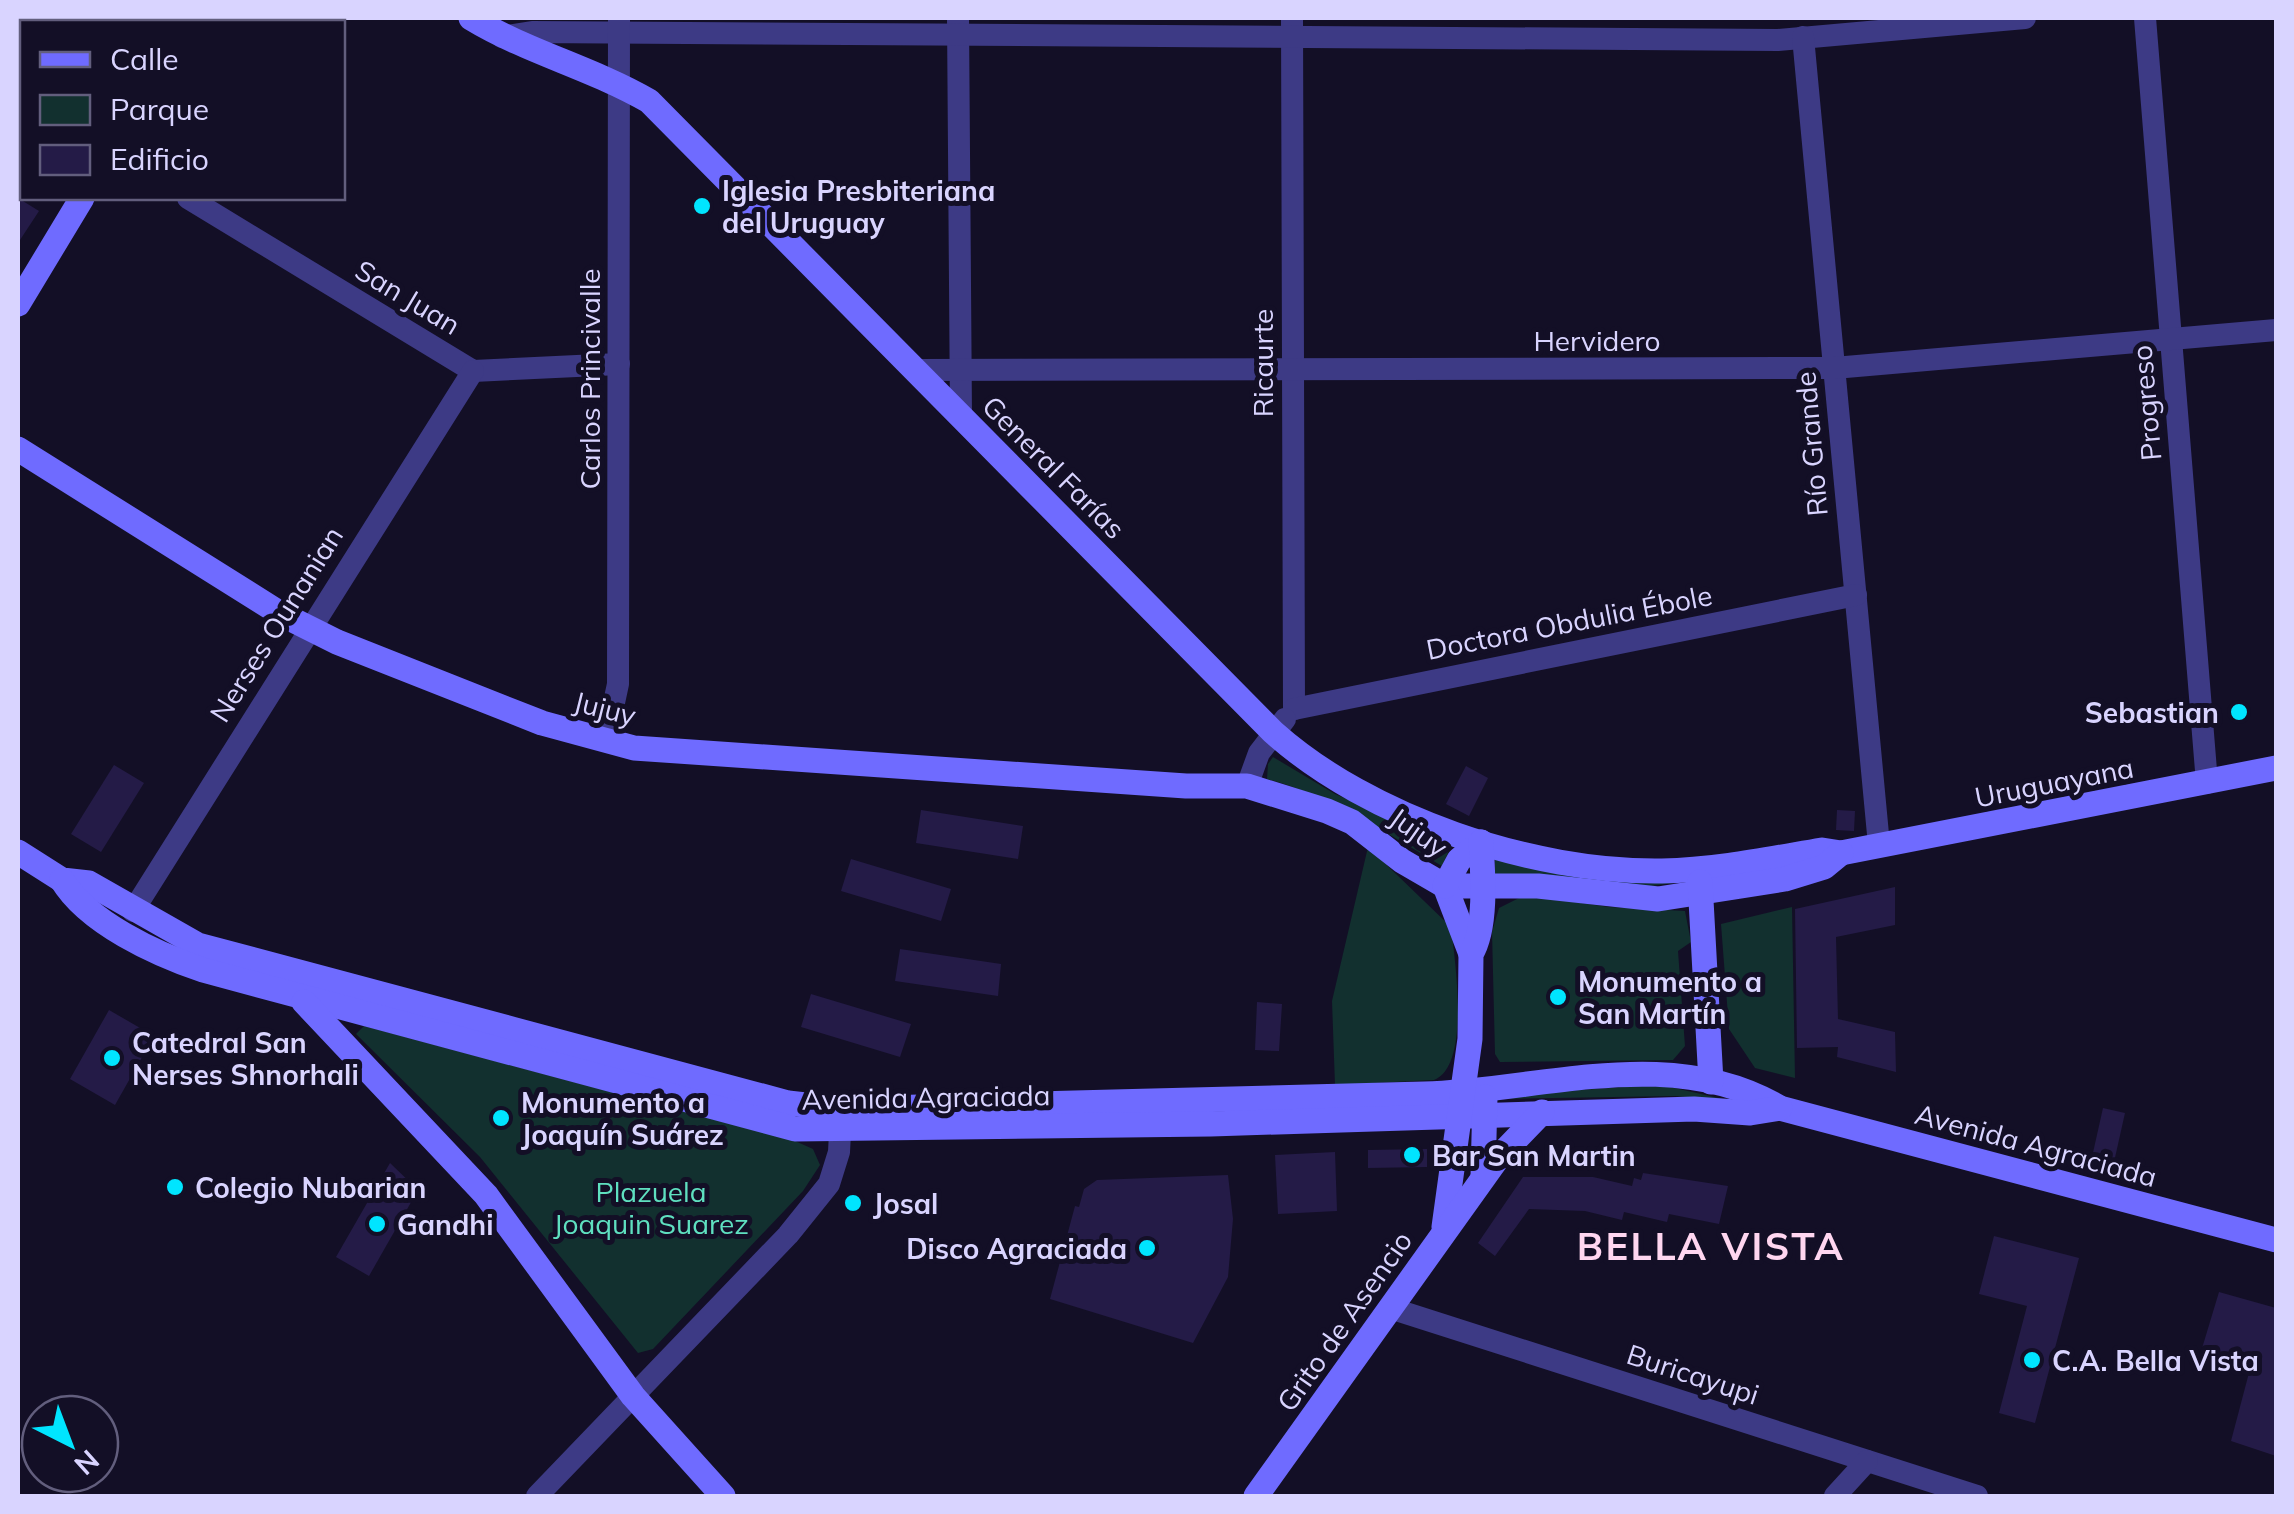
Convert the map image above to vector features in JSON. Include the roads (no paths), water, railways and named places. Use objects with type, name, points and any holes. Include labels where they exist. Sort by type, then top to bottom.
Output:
[{"type":"street","name":"General Farías","points":[[471,18],[502,37],[618,83],[669,120],[1273,732],[1325,775],[1481,842]]},
{"type":"street","points":[[502,37],[618,25],[1292,28],[1778,40],[2025,18]]},
{"type":"street","name":"Progreso","points":[[2146,18],[2208,783]]},
{"type":"street","name":"Carlos Princivalle","points":[[606,740],[618,684],[618,25]]},
{"type":"street","points":[[958,26],[961,417]]},
{"type":"street","name":"Ricaurte","points":[[1292,28],[1294,708]]},
{"type":"street","name":"Río Grande","points":[[1803,37],[1879,846]]},
{"type":"street","points":[[18,304],[81,200]]},
{"type":"street","name":"San Juan","points":[[191,200],[473,371],[619,364]]},
{"type":"street","name":"Hervidero","points":[[917,370],[1834,368],[2276,330]]},
{"type":"street","name":"Nerses Ounanian","points":[[133,910],[473,371]]},
{"type":"street","name":"Jujuy","points":[[18,449],[308,628],[542,723],[653,749],[1186,786],[1247,786],[1352,822],[1413,868],[1445,886]]},
{"type":"street","name":"Doctora Obdulia Ébole","points":[[1294,708],[1856,595]]},
{"type":"street","points":[[1247,786],[1273,732],[1294,708]]},
{"type":"street","name":"Uruguayana","points":[[1481,842],[1617,869],[1699,870],[1822,850],[1841,853],[2276,768]]},
{"type":"street","points":[[1471,954],[1478,942],[1484,884],[1481,842]]},
{"type":"street","points":[[1443,1234],[1467,1097],[1471,954],[1445,886],[1459,860],[1481,842]]},
{"type":"street","name":"Avenida Agraciada","points":[[18,852],[62,880],[88,884],[198,945],[840,1120]]},
{"type":"street","name":"Uruguayana","points":[[1445,886],[1484,884],[1658,899],[1702,896],[1786,879],[1824,867],[1841,853]]},
{"type":"street","points":[[1699,870],[1710,1082]]},
{"type":"street","name":"Avenida Agraciada","points":[[62,880],[74,900],[166,955],[297,996],[758,1122],[1467,1097],[1616,1075],[1686,1076],[1753,1092],[1780,1108],[2276,1240]]},
{"type":"street","points":[[297,996],[344,1039],[486,1195],[633,1396],[723,1496]]},
{"type":"street","name":"Avenida Agraciada","points":[[1467,1097],[1487,1113],[1694,1108],[1750,1114],[1780,1108]]},
{"type":"street","name":"Grito de Asencio","points":[[1256,1496],[1443,1234],[1516,1137],[1542,1112]]},
{"type":"street","points":[[1482,1182],[1487,1113]]},
{"type":"street","points":[[537,1496],[788,1235],[829,1184],[836,1166],[840,1120]]},
{"type":"street","name":"Buricayupi","points":[[1390,1308],[1977,1496]]},
{"type":"street","points":[[1835,1496],[1867,1461]]},
{"type":"place","name":"Iglesia Presbiteriana del Uruguay","points":[[702,206]]},
{"type":"place","name":"Sebastian","points":[[2239,712]]},
{"type":"place","name":"Monumento a San Martín","points":[[1558,997]]},
{"type":"place","name":"Catedral San Nerses Shnorhali","points":[[112,1058]]},
{"type":"place","name":"Monumento a Joaquín Suárez","points":[[501,1118]]},
{"type":"place","name":"Bar San Martin","points":[[1412,1155]]},
{"type":"place","name":"Colegio Nubarian","points":[[175,1187]]},
{"type":"place","name":"Josal","points":[[853,1203]]},
{"type":"place","name":"Gandhi","points":[[377,1224]]},
{"type":"place","name":"Disco Agraciada","points":[[1147,1248]]},
{"type":"place","name":"C.A. Bella Vista","points":[[2032,1360]]},
{"type":"district","name":"BELLA VISTA","points":[[1711,1246]]},
{"type":"park label","name":"Plazuela Joaquin Suarez","points":[[651,1207]]}]
